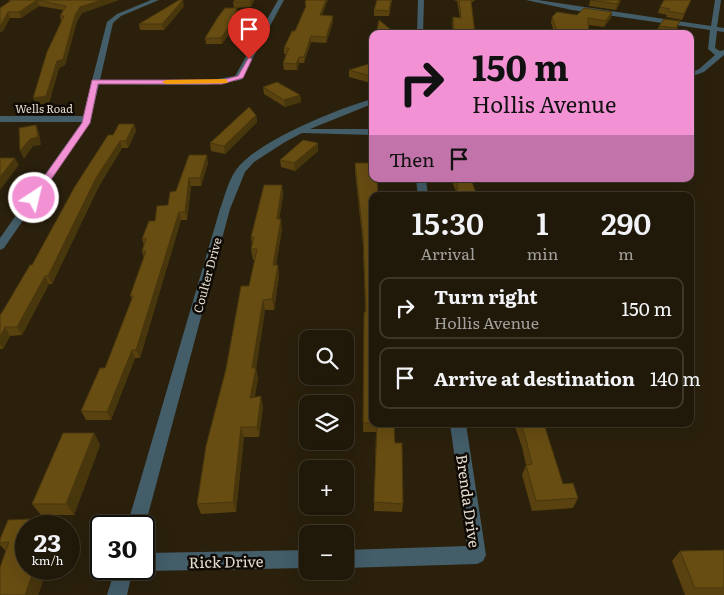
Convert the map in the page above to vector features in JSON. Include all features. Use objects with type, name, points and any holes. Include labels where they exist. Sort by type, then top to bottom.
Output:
[{"type":"street","points":[[0,246],[87,119],[110,22],[115,17],[156,0]]},
{"type":"street","points":[[95,82],[206,83],[238,78],[281,0]]},
{"type":"street","points":[[420,30],[421,0]]},
{"type":"street","points":[[529,0],[724,30]]},
{"type":"street","points":[[694,74],[706,69],[721,53],[711,50],[718,0]]},
{"type":"street","name":"Coulter Drive","points":[[139,515],[225,209],[236,178],[254,156],[274,143],[369,102]]},
{"type":"street","name":"Wells Road","points":[[0,119],[87,119]]},
{"type":"street","points":[[300,132],[369,132]]},
{"type":"street","name":"Brenda Drive","points":[[354,559],[478,555],[458,427]]},
{"type":"street","name":"Rick Drive","points":[[155,562],[299,559]]},
{"type":"street","points":[[117,595],[121,580]]},
{"type":"building","points":[[12,0],[37,0],[19,12],[8,12],[0,25],[0,8]]},
{"type":"building","points":[[37,0],[102,0],[80,7],[75,15],[63,59],[57,61],[46,96],[33,98],[47,52],[64,16],[60,16],[66,6]]},
{"type":"building","points":[[179,0],[183,0],[162,24],[139,24]]},
{"type":"building","points":[[235,0],[251,0],[250,2],[233,2]]},
{"type":"building","points":[[306,0],[326,0],[320,15],[333,16],[326,37],[311,36],[304,57],[299,57],[296,64],[283,63],[289,48],[284,48],[292,31],[295,31],[306,6]]},
{"type":"building","points":[[377,0],[391,0],[389,11],[374,10]]},
{"type":"building","points":[[459,0],[471,0],[475,30],[454,30],[453,17],[461,18]]},
{"type":"building","points":[[590,0],[620,0],[617,4]]},
{"type":"building","points":[[664,0],[691,0],[684,14],[668,11],[670,9],[660,7]]},
{"type":"building","points":[[225,8],[237,8],[230,25],[221,38],[205,38],[218,17]]},
{"type":"building","points":[[584,8],[612,12],[606,21],[588,18],[589,30],[557,30],[552,17],[557,12],[577,15]]},
{"type":"building","points":[[664,19],[680,21],[676,28],[659,26]]},
{"type":"building","points":[[379,20],[391,30],[377,30]]},
{"type":"building","points":[[369,64],[369,75],[349,70]]},
{"type":"building","points":[[277,82],[300,95],[284,100],[263,87]]},
{"type":"building","points":[[249,107],[256,115],[224,146],[210,143]]},
{"type":"building","points":[[119,124],[134,124],[126,141],[120,141],[96,178],[48,276],[45,276],[17,327],[5,327],[0,337],[0,314],[30,265],[32,265],[74,188],[108,135],[113,135]]},
{"type":"building","points":[[36,125],[38,137],[30,139],[20,151],[19,128]]},
{"type":"building","points":[[303,140],[318,143],[294,163],[280,160]]},
{"type":"building","points":[[189,155],[207,155],[200,178],[189,178],[185,212],[179,212],[136,350],[132,350],[107,412],[81,411],[100,368],[105,368],[133,296],[130,296],[146,251],[142,251],[146,239],[142,239],[149,221],[155,221],[157,206],[168,205],[170,192],[176,191]]},
{"type":"building","points":[[0,158],[15,158],[0,177]]},
{"type":"building","points":[[355,163],[369,163],[369,182],[377,182],[378,192],[369,192],[369,423],[363,423],[364,312],[366,312],[363,236]]},
{"type":"building","points":[[456,182],[472,182],[476,192],[457,192],[456,189],[458,189]]},
{"type":"building","points":[[264,185],[282,185],[277,219],[281,219],[273,265],[278,265],[272,299],[263,300],[252,368],[256,368],[250,398],[261,396],[257,427],[241,427],[233,502],[197,504],[206,446],[226,369],[241,286],[249,286],[257,249],[251,249],[254,237],[251,237]]},
{"type":"building","points":[[377,427],[394,427],[395,443],[402,443],[403,504],[374,502]]},
{"type":"building","points":[[522,427],[545,427],[563,484],[573,483],[578,498],[536,501],[526,465],[532,464]]},
{"type":"building","points":[[63,433],[94,433],[66,504],[32,504]]},
{"type":"building","points":[[8,520],[15,520],[15,580],[30,580],[25,595],[0,595],[0,567],[9,542],[0,543],[0,539]]},
{"type":"building","points":[[724,550],[724,588],[695,588],[680,551]]},
{"type":"slow traffic","points":[[166,82],[206,83],[226,81]]},
{"type":"route","points":[[34,198],[86,123],[95,82],[222,82],[240,77],[249,59]]}]
